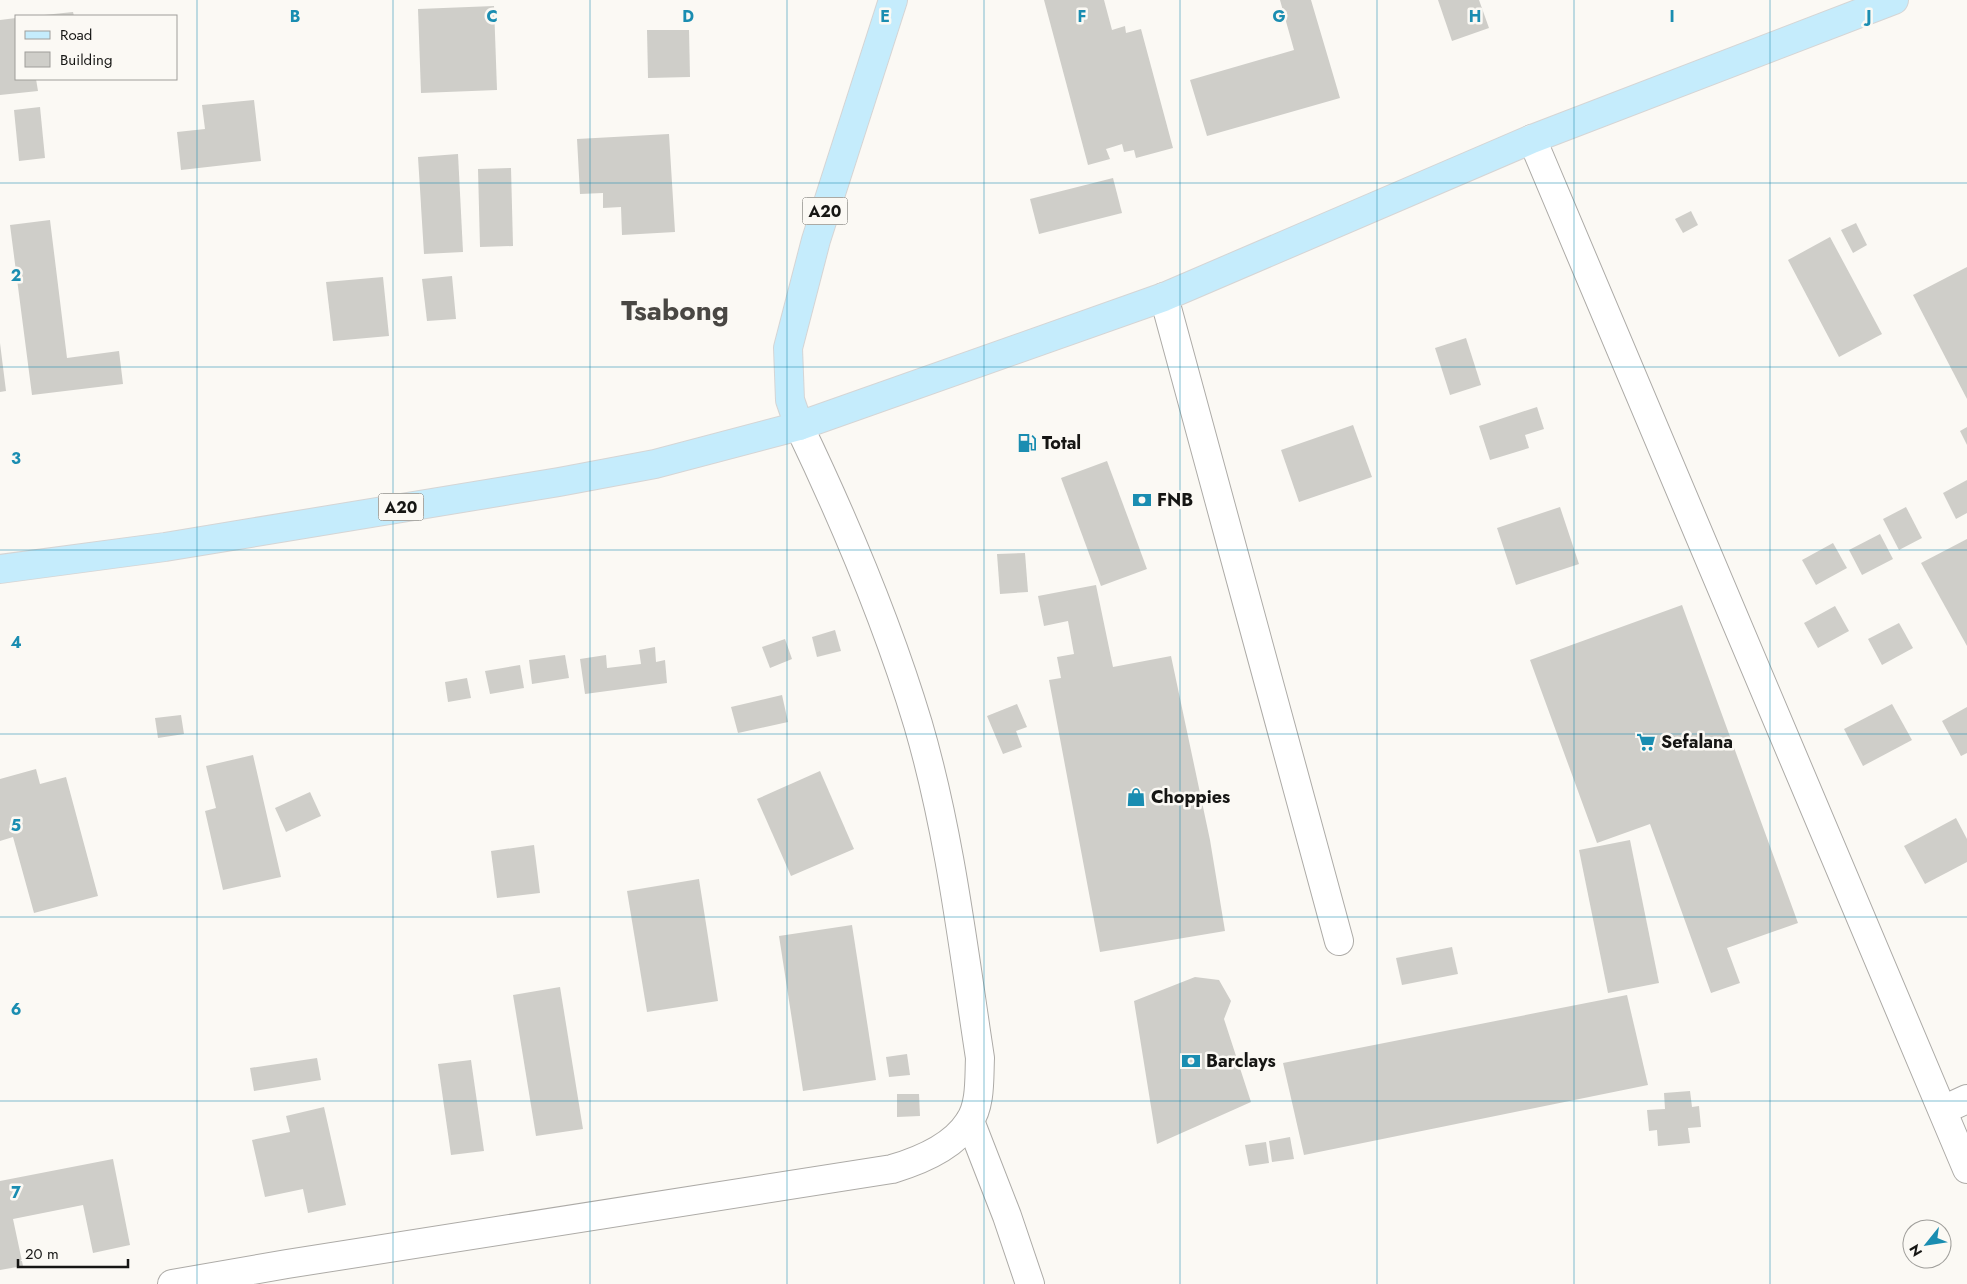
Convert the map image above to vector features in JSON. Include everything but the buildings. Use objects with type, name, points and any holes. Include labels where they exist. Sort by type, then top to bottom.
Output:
[{"type":"main road","name":"A20","points":[[0,569],[165,547],[559,482],[655,464],[799,426],[790,400],[788,348],[816,240],[893,0]]},
{"type":"main road","points":[[799,426],[1164,298],[1532,139],[1894,0]]},
{"type":"street","points":[[1532,139],[1955,1105],[1967,1169]]},
{"type":"street","points":[[1164,298],[1339,941]]},
{"type":"street","points":[[172,1284],[287,1264],[892,1169],[915,1162],[955,1139],[970,1121],[979,1092],[980,1058],[946,842],[918,725],[892,645],[847,528],[799,426]]},
{"type":"street","points":[[970,1121],[1007,1216],[1030,1284]]},
{"type":"place","name":"Total","points":[[1027,443]]},
{"type":"place","name":"FNB","points":[[1142,500]]},
{"type":"place","name":"Sefalana","points":[[1646,742]]},
{"type":"place","name":"Choppies","points":[[1136,797]]},
{"type":"place","name":"Barclays","points":[[1191,1061]]},
{"type":"district","name":"Tsabong","points":[[675,310]]}]
